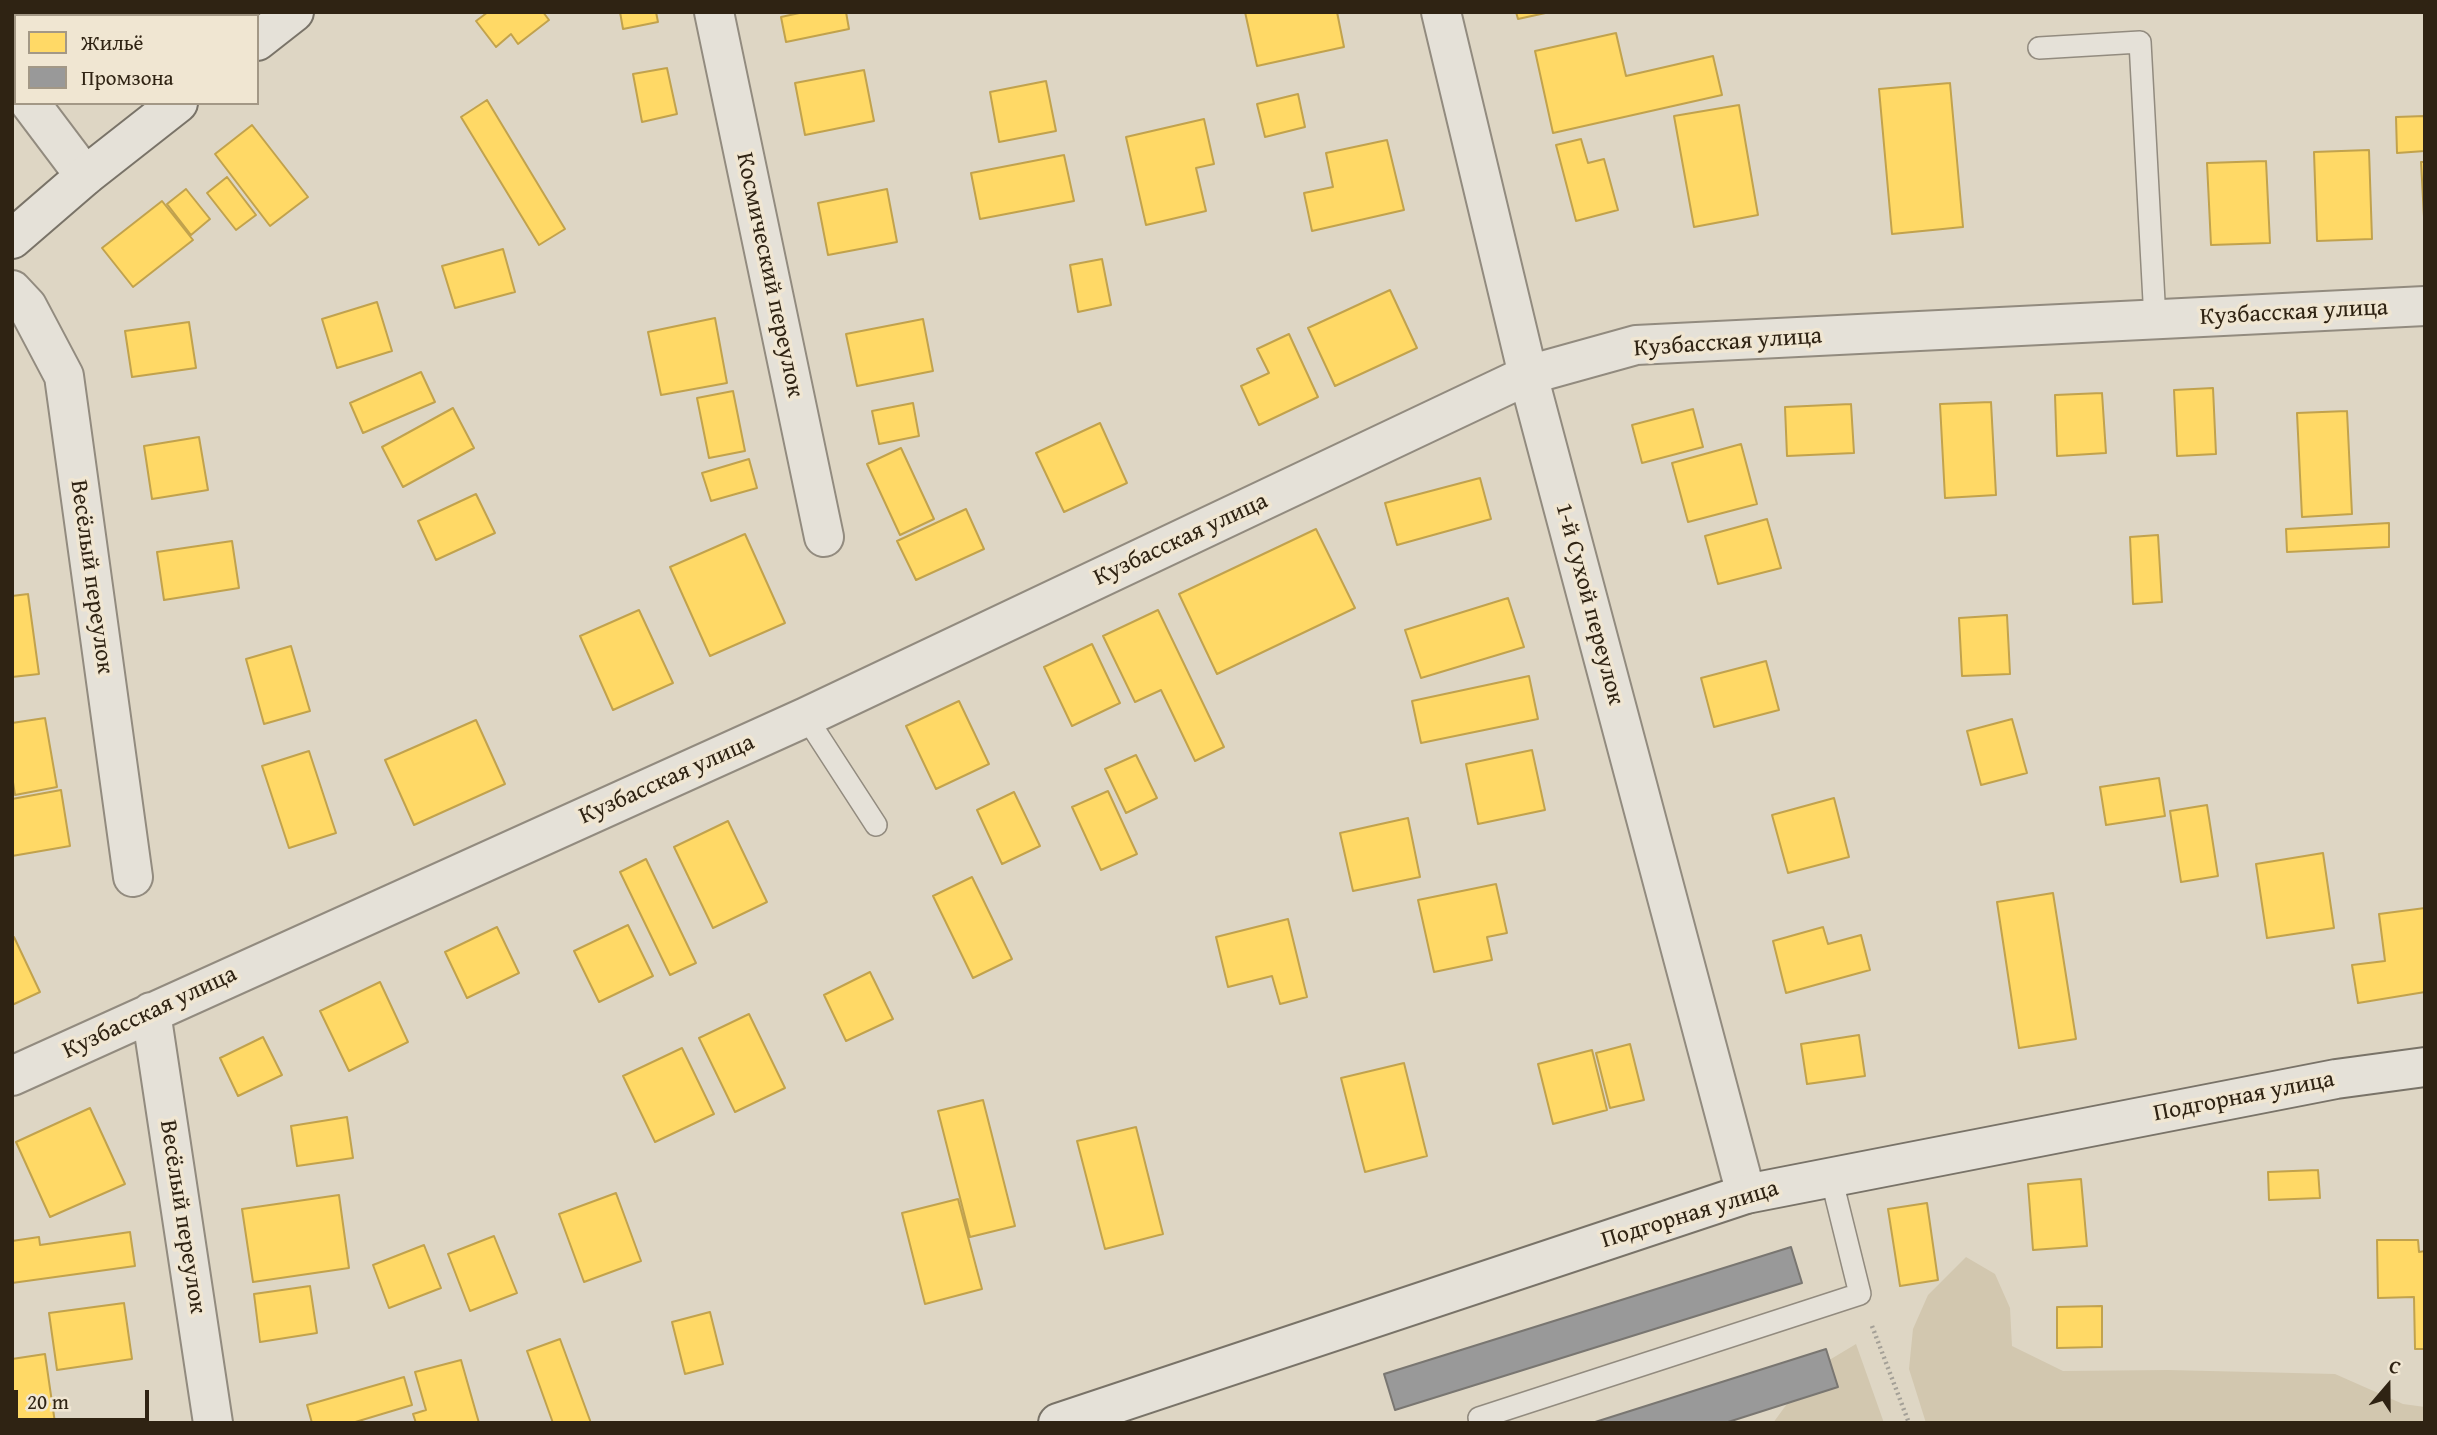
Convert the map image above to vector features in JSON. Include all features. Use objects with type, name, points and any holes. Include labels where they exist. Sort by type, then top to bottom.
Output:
[{"type":"street","points":[[259,39],[294,12]]},
{"type":"street","name":"Космический переулок","points":[[713,12],[824,537]]},
{"type":"street","name":"1-й Сухой переулок","points":[[1441,12],[1528,375],[1746,1194]]},
{"type":"street","points":[[32,105],[85,176]]},
{"type":"street","points":[[12,239],[85,176],[175,105]]},
{"type":"street","name":"Весёлый переулок","points":[[12,290],[27,306],[64,376],[133,877]]},
{"type":"street","name":"Кузбасская улица","points":[[12,1076],[806,717],[1528,375],[1636,345],[2425,306]]},
{"type":"street","name":"Весёлый переулок","points":[[151,1012],[214,1423]]},
{"type":"street","name":"Подгорная улица","points":[[1058,1423],[1746,1194],[2336,1079],[2425,1067]]},
{"type":"lane","points":[[2039,48],[2140,43],[2155,320]]},
{"type":"lane","points":[[806,717],[876,825]]},
{"type":"lane","points":[[1479,1418],[1860,1294],[1831,1177]]},
{"type":"path","points":[[1869,1318],[1909,1423]]},
{"type":"shaded area","points":[[1966,1257],[1995,1274],[2010,1308],[2012,1346],[2063,1371],[2168,1370],[2335,1374],[2403,1404],[2425,1407],[2425,1423],[1926,1423],[1909,1369],[1913,1329],[1928,1295]]},
{"type":"shaded area","points":[[1856,1344],[1884,1423],[1773,1423],[1811,1371]]},
{"type":"building: Жильё","points":[[12,12],[53,14],[14,14],[14,32]]},
{"type":"building: Жильё","points":[[488,12],[543,12],[549,20],[518,44],[511,34],[496,47],[476,21]]},
{"type":"building: Жильё","points":[[620,12],[656,12],[658,22],[623,29]]},
{"type":"building: Жильё","points":[[804,12],[846,12],[849,29],[786,42],[781,17]]},
{"type":"building: Жильё","points":[[1245,12],[1337,12],[1344,47],[1257,66]]},
{"type":"building: Жильё","points":[[1516,12],[1550,12],[1518,19]]},
{"type":"building: Жильё","points":[[1616,33],[1626,76],[1713,56],[1722,95],[1553,133],[1535,51]]},
{"type":"building: Жильё","points":[[667,68],[677,114],[642,122],[633,74]]},
{"type":"building: Жильё","points":[[864,70],[874,121],[805,135],[795,83]]},
{"type":"building: Жильё","points":[[1046,81],[1056,131],[999,142],[990,92]]},
{"type":"building: Жильё","points":[[1950,83],[1963,227],[1892,234],[1879,89]]},
{"type":"building: Жильё","points":[[1298,94],[1305,127],[1265,137],[1257,104]]},
{"type":"building: Жильё","points":[[487,100],[565,229],[539,245],[461,117]]},
{"type":"building: Жильё","points":[[1739,105],[1758,215],[1694,227],[1674,116]]},
{"type":"building: Жильё","points":[[2425,116],[2425,151],[2397,153],[2396,117]]},
{"type":"building: Жильё","points":[[1204,119],[1214,164],[1196,168],[1206,211],[1146,225],[1126,137]]},
{"type":"building: Жильё","points":[[252,125],[308,197],[270,226],[215,154]]},
{"type":"building: Жильё","points":[[1581,139],[1588,163],[1604,159],[1618,210],[1576,221],[1556,145]]},
{"type":"building: Жильё","points":[[1387,140],[1404,210],[1312,231],[1304,193],[1333,187],[1326,153]]},
{"type":"building: Жильё","points":[[2369,150],[2372,239],[2317,241],[2314,152]]},
{"type":"building: Жильё","points":[[1064,155],[1074,201],[980,219],[971,173]]},
{"type":"building: Жильё","points":[[2266,161],[2270,243],[2211,245],[2207,163]]},
{"type":"building: Жильё","points":[[2421,162],[2425,162],[2425,217],[2424,217]]},
{"type":"building: Жильё","points":[[227,177],[256,215],[236,230],[207,193]]},
{"type":"building: Жильё","points":[[186,189],[210,219],[191,235],[167,204]]},
{"type":"building: Жильё","points":[[887,189],[897,242],[828,255],[818,203]]},
{"type":"building: Жильё","points":[[162,201],[193,240],[133,287],[102,248]]},
{"type":"building: Жильё","points":[[503,249],[515,292],[455,308],[442,266]]},
{"type":"building: Жильё","points":[[1102,259],[1111,305],[1078,312],[1070,265]]},
{"type":"building: Жильё","points":[[1390,290],[1417,348],[1335,386],[1308,328]]},
{"type":"building: Жильё","points":[[377,302],[392,351],[337,368],[322,319]]},
{"type":"building: Жильё","points":[[715,318],[727,383],[661,395],[648,332]]},
{"type":"building: Жильё","points":[[923,319],[933,371],[857,386],[846,334]]},
{"type":"building: Жильё","points":[[189,322],[196,368],[132,377],[125,331]]},
{"type":"building: Жильё","points":[[1289,334],[1318,397],[1259,425],[1241,386],[1269,373],[1257,349]]},
{"type":"building: Жильё","points":[[421,372],[435,402],[363,433],[350,403]]},
{"type":"building: Жильё","points":[[2213,388],[2216,454],[2177,456],[2174,390]]},
{"type":"building: Жильё","points":[[733,391],[745,451],[709,458],[697,398]]},
{"type":"building: Жильё","points":[[2102,393],[2106,453],[2057,456],[2055,395]]},
{"type":"building: Жильё","points":[[1991,402],[1996,495],[1945,498],[1940,404]]},
{"type":"building: Жильё","points":[[913,403],[919,436],[879,444],[872,411]]},
{"type":"building: Жильё","points":[[1851,404],[1854,453],[1787,456],[1785,407]]},
{"type":"building: Жильё","points":[[453,408],[474,448],[403,487],[382,447]]},
{"type":"building: Жильё","points":[[1693,409],[1703,447],[1642,463],[1632,425]]},
{"type":"building: Жильё","points":[[2347,411],[2352,514],[2302,517],[2297,413]]},
{"type":"building: Жильё","points":[[1100,423],[1127,483],[1064,512],[1036,453]]},
{"type":"building: Жильё","points":[[199,437],[208,490],[152,499],[144,446]]},
{"type":"building: Жильё","points":[[1741,444],[1757,504],[1688,522],[1672,463]]},
{"type":"building: Жильё","points":[[901,448],[934,519],[900,535],[867,464]]},
{"type":"building: Жильё","points":[[749,459],[757,488],[711,501],[702,473]]},
{"type":"building: Жильё","points":[[1480,478],[1491,519],[1397,545],[1385,503]]},
{"type":"building: Жильё","points":[[476,494],[495,533],[436,560],[418,521]]},
{"type":"building: Жильё","points":[[966,509],[984,549],[916,580],[897,541]]},
{"type":"building: Жильё","points":[[1767,519],[1781,568],[1718,584],[1705,536]]},
{"type":"building: Жильё","points":[[2389,523],[2389,547],[2287,552],[2286,529]]},
{"type":"building: Жильё","points":[[1316,529],[1355,608],[1217,674],[1179,594]]},
{"type":"building: Жильё","points":[[745,534],[785,623],[710,656],[670,567]]},
{"type":"building: Жильё","points":[[2158,535],[2162,602],[2133,604],[2130,537]]},
{"type":"building: Жильё","points":[[232,541],[239,588],[164,600],[157,552]]},
{"type":"building: Жильё","points":[[28,594],[39,674],[12,677],[12,596]]},
{"type":"building: Жильё","points":[[1508,598],[1524,647],[1421,678],[1405,630]]},
{"type":"building: Жильё","points":[[639,610],[673,683],[613,710],[580,636]]},
{"type":"building: Жильё","points":[[1158,610],[1224,747],[1195,761],[1161,690],[1135,702],[1103,636]]},
{"type":"building: Жильё","points":[[2007,615],[2010,674],[1962,676],[1959,618]]},
{"type":"building: Жильё","points":[[1092,644],[1120,703],[1072,726],[1044,667]]},
{"type":"building: Жильё","points":[[291,646],[310,711],[264,724],[246,659]]},
{"type":"building: Жильё","points":[[1766,661],[1779,710],[1714,727],[1701,678]]},
{"type":"building: Жильё","points":[[1529,676],[1538,719],[1421,743],[1412,701]]},
{"type":"building: Жильё","points":[[959,701],[989,764],[936,789],[906,726]]},
{"type":"building: Жильё","points":[[45,718],[57,787],[15,795],[12,776],[12,723]]},
{"type":"building: Жильё","points":[[2012,719],[2027,773],[1981,785],[1967,731]]},
{"type":"building: Жильё","points":[[476,720],[505,784],[414,825],[385,760]]},
{"type":"building: Жильё","points":[[1532,750],[1545,810],[1478,824],[1466,764]]},
{"type":"building: Жильё","points":[[309,751],[336,833],[289,848],[262,766]]},
{"type":"building: Жильё","points":[[1136,755],[1157,798],[1126,813],[1105,769]]},
{"type":"building: Жильё","points":[[2159,778],[2165,816],[2106,825],[2100,787]]},
{"type":"building: Жильё","points":[[61,790],[70,846],[12,856],[12,799]]},
{"type":"building: Жильё","points":[[1108,791],[1137,854],[1101,870],[1072,807]]},
{"type":"building: Жильё","points":[[1014,792],[1040,846],[1002,864],[977,810]]},
{"type":"building: Жильё","points":[[1834,798],[1849,857],[1788,873],[1772,815]]},
{"type":"building: Жильё","points":[[2207,805],[2218,876],[2181,882],[2170,811]]},
{"type":"building: Жильё","points":[[1408,818],[1420,877],[1353,891],[1340,833]]},
{"type":"building: Жильё","points":[[728,821],[767,902],[713,928],[674,847]]},
{"type":"building: Жильё","points":[[2323,853],[2334,928],[2267,938],[2256,864]]},
{"type":"building: Жильё","points":[[646,859],[696,963],[670,975],[620,872]]},
{"type":"building: Жильё","points":[[972,877],[1012,959],[973,978],[933,896]]},
{"type":"building: Жильё","points":[[1496,884],[1507,933],[1487,937],[1492,960],[1434,972],[1418,900]]},
{"type":"building: Жильё","points":[[2053,893],[2076,1039],[2019,1048],[1997,902]]},
{"type":"building: Жильё","points":[[2425,908],[2425,992],[2358,1003],[2352,965],[2385,961],[2379,914]]},
{"type":"building: Жильё","points":[[1288,919],[1307,997],[1280,1004],[1272,976],[1228,987],[1216,937]]},
{"type":"building: Жильё","points":[[628,925],[653,976],[599,1002],[574,951]]},
{"type":"building: Жильё","points":[[497,927],[519,973],[467,998],[445,952]]},
{"type":"building: Жильё","points":[[1823,927],[1828,944],[1861,935],[1870,970],[1786,993],[1773,941]]},
{"type":"building: Жильё","points":[[14,937],[40,992],[12,1005],[12,938]]},
{"type":"building: Жильё","points":[[870,972],[893,1019],[846,1041],[824,995]]},
{"type":"building: Жильё","points":[[380,982],[408,1042],[349,1071],[320,1011]]},
{"type":"building: Жильё","points":[[749,1014],[785,1088],[735,1112],[699,1038]]},
{"type":"building: Жильё","points":[[1859,1035],[1865,1076],[1807,1084],[1801,1044]]},
{"type":"building: Жильё","points":[[263,1037],[282,1075],[238,1096],[220,1058]]},
{"type":"building: Жильё","points":[[1630,1044],[1644,1100],[1610,1108],[1596,1053]]},
{"type":"building: Жильё","points":[[682,1048],[714,1114],[655,1142],[623,1076]]},
{"type":"building: Жильё","points":[[1592,1050],[1607,1110],[1553,1124],[1538,1064]]},
{"type":"building: Жильё","points":[[1404,1063],[1427,1156],[1365,1172],[1341,1078]]},
{"type":"building: Жильё","points":[[983,1100],[1015,1226],[970,1237],[938,1111]]},
{"type":"building: Жильё","points":[[90,1108],[125,1184],[50,1217],[16,1142]]},
{"type":"building: Жильё","points":[[347,1117],[353,1158],[297,1166],[291,1126]]},
{"type":"building: Жильё","points":[[1136,1127],[1163,1234],[1105,1249],[1077,1141]]},
{"type":"building: Жильё","points":[[2318,1170],[2320,1198],[2269,1200],[2268,1172]]},
{"type":"building: Жильё","points":[[2081,1179],[2087,1246],[2033,1250],[2028,1184]]},
{"type":"building: Жильё","points":[[616,1193],[641,1261],[584,1282],[559,1214]]},
{"type":"building: Жильё","points":[[339,1195],[349,1268],[253,1282],[242,1209]]},
{"type":"building: Жильё","points":[[958,1199],[982,1289],[925,1304],[902,1213]]},
{"type":"building: Жильё","points":[[1927,1203],[1938,1280],[1900,1286],[1888,1209]]},
{"type":"building: Жильё","points":[[130,1232],[135,1266],[12,1283],[12,1241],[39,1237],[40,1245]]},
{"type":"building: Жильё","points":[[494,1236],[517,1293],[470,1311],[448,1254]]},
{"type":"building: Жильё","points":[[2377,1240],[2418,1240],[2419,1252],[2425,1251],[2425,1349],[2415,1349],[2414,1297],[2378,1298]]},
{"type":"building: Жильё","points":[[424,1245],[441,1288],[389,1308],[373,1265]]},
{"type":"building: Жильё","points":[[310,1286],[317,1333],[260,1342],[254,1294]]},
{"type":"building: Жильё","points":[[124,1303],[132,1359],[57,1370],[49,1313]]},
{"type":"building: Жильё","points":[[2102,1306],[2102,1347],[2057,1348],[2057,1307]]},
{"type":"building: Жильё","points":[[710,1312],[723,1364],[685,1374],[672,1322]]},
{"type":"building: Жильё","points":[[560,1339],[591,1423],[553,1423],[527,1351]]},
{"type":"building: Жильё","points":[[45,1354],[55,1423],[12,1423],[12,1359]]},
{"type":"building: Жильё","points":[[461,1360],[479,1423],[416,1423],[413,1414],[426,1410],[415,1372]]},
{"type":"building: Жильё","points":[[404,1377],[412,1405],[352,1423],[312,1423],[307,1405]]},
{"type":"building: Промзона","points":[[1791,1247],[1802,1283],[1395,1410],[1384,1374]]},
{"type":"building: Промзона","points":[[1826,1349],[1838,1387],[1725,1423],[1592,1423]]}]
